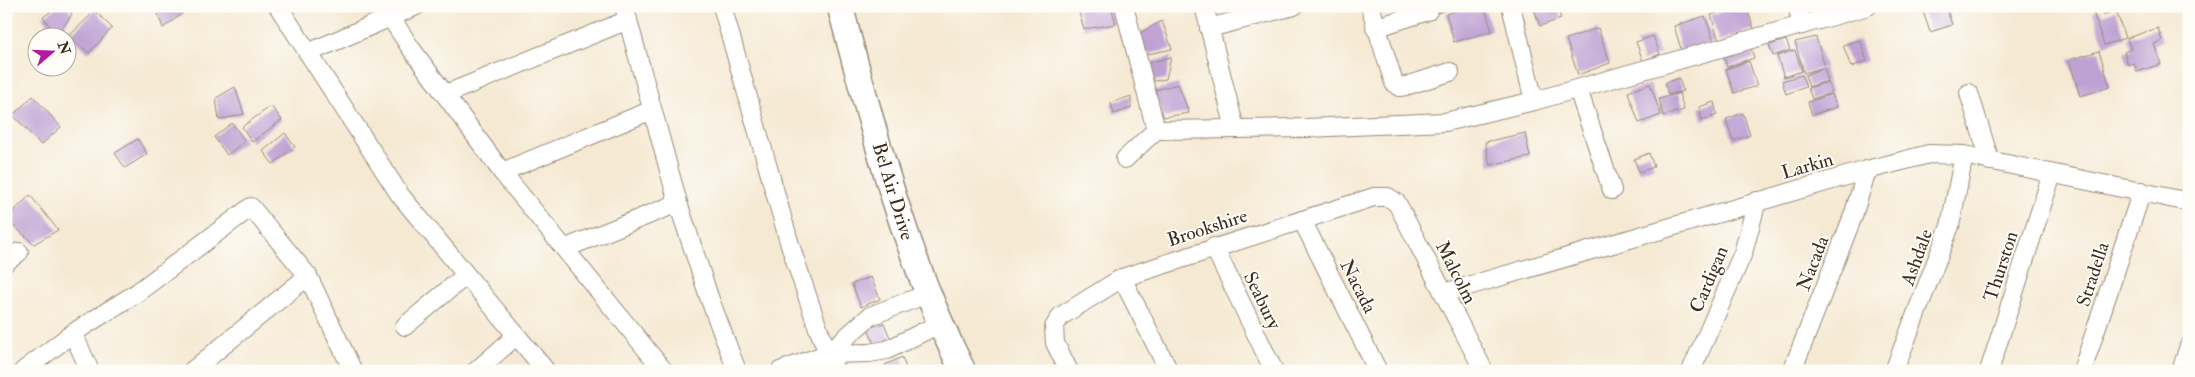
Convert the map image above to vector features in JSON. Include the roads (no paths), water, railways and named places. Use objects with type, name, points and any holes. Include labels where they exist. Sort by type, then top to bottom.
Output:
[{"type":"street","points":[[278,6],[400,195],[465,276],[546,371]]},
{"type":"street","points":[[308,53],[416,6]]},
{"type":"street","points":[[722,6],[790,245],[827,354],[835,371]]},
{"type":"street","name":"Bel Air Drive","points":[[840,6],[895,200],[927,294],[962,371]]},
{"type":"street","points":[[1124,6],[1156,130]]},
{"type":"street","points":[[1204,6],[1235,129]]},
{"type":"street","points":[[1370,6],[1375,28],[1394,83],[1399,87],[1450,72]]},
{"type":"street","points":[[1511,6],[1534,102]]},
{"type":"street","points":[[1797,6],[1802,25]]},
{"type":"street","points":[[1125,159],[1156,130],[1445,122],[1534,102],[1868,6]]},
{"type":"street","points":[[1209,28],[1289,7]]},
{"type":"street","points":[[1375,28],[1428,12]]},
{"type":"street","points":[[446,94],[626,13],[678,203],[708,297],[737,371]]},
{"type":"street","points":[[391,18],[410,47],[502,172],[566,248],[664,371]]},
{"type":"street","points":[[1578,89],[1612,190]]},
{"type":"street","points":[[1969,93],[1990,161]]},
{"type":"street","points":[[502,172],[652,110]]},
{"type":"street","name":"Larkin","points":[[1444,293],[1758,201],[1930,154],[1964,155],[2189,202]]},
{"type":"street","name":"Ashdale","points":[[1894,371],[1950,226],[1964,155]]},
{"type":"street","name":"Nacada","points":[[1792,371],[1853,216],[1867,170]]},
{"type":"street","name":"Thurston","points":[[1988,371],[2052,174]]},
{"type":"street","name":"Stradella","points":[[2082,371],[2142,191]]},
{"type":"street","name":"Brookshire","points":[[1069,371],[1055,343],[1054,327],[1061,316],[1122,278],[1374,197],[1388,197]]},
{"type":"street","name":"Malcolm","points":[[1388,197],[1397,203],[1484,371]]},
{"type":"street","name":"Cardigan","points":[[1692,371],[1743,254],[1758,201]]},
{"type":"street","points":[[566,248],[678,203]]},
{"type":"street","points":[[24,371],[73,333],[138,292],[251,207],[308,276],[352,370]]},
{"type":"street","name":"Nacada","points":[[1302,220],[1378,371]]},
{"type":"street","name":"Seabury","points":[[1214,248],[1274,371]]},
{"type":"street","points":[[192,371],[308,276]]},
{"type":"street","points":[[405,326],[465,276]]},
{"type":"street","points":[[1122,278],[1169,371]]},
{"type":"street","points":[[827,354],[870,316],[927,294]]},
{"type":"street","points":[[780,371],[827,354],[869,353],[887,350],[939,324]]},
{"type":"street","points":[[73,333],[90,371]]},
{"type":"street","points":[[476,371],[516,336]]},
{"type":"street","points":[[2181,371],[2189,346]]}]
